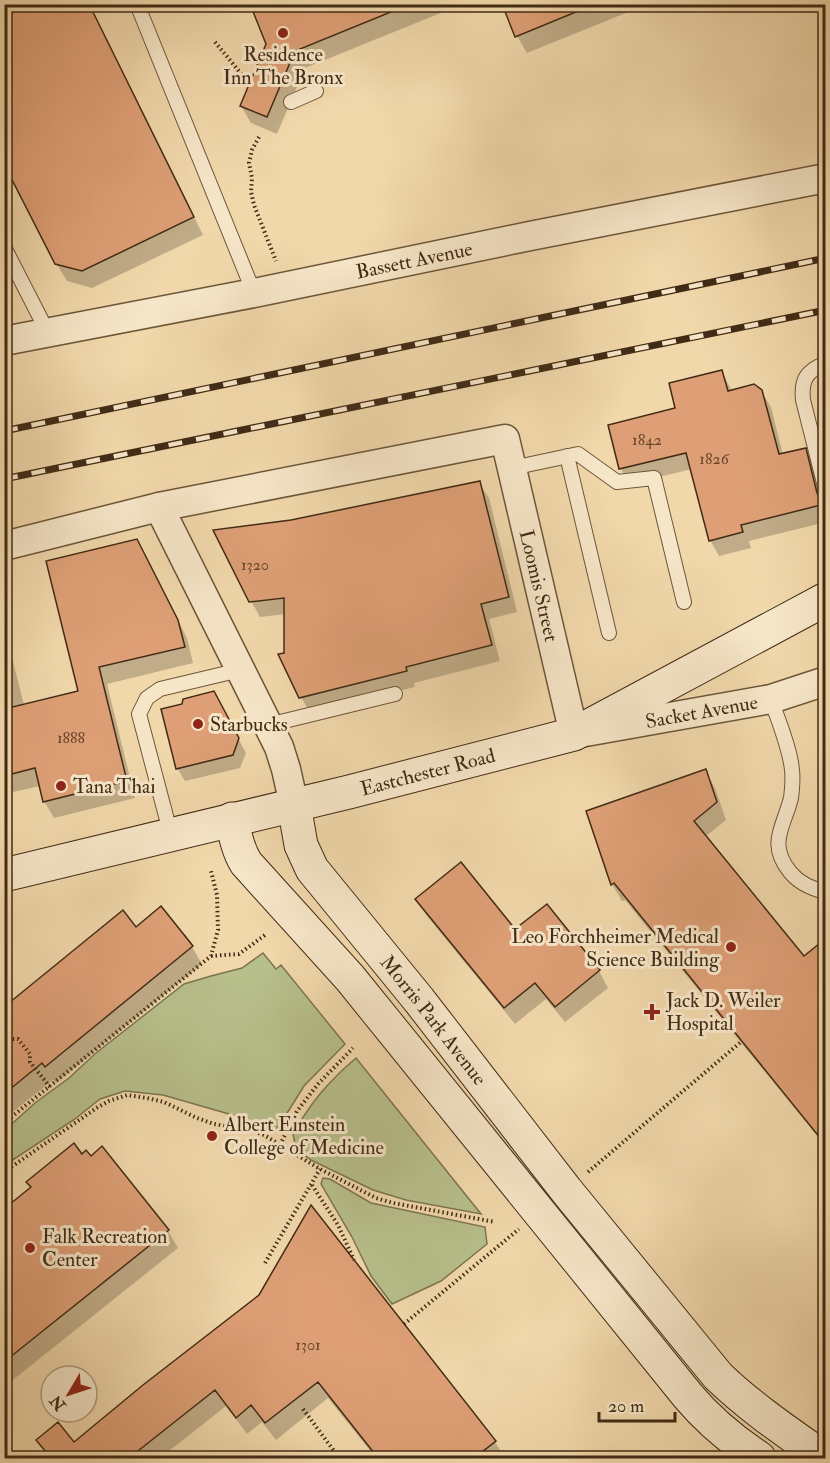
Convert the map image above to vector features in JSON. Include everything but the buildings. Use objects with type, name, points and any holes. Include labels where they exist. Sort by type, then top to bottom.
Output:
[{"type":"main road","name":"Eastchester Road","points":[[4,875],[574,734],[825,599]]},
{"type":"main road","name":"Morris Park Avenue","points":[[294,805],[301,845],[312,869],[718,1376],[756,1409],[824,1458]]},
{"type":"main road","name":"Morris Park Avenue","points":[[232,819],[238,846],[246,863],[350,978],[703,1414],[721,1431],[759,1458]]},
{"type":"street","name":"Bassett Avenue","points":[[4,341],[286,287],[825,177]]},
{"type":"street","name":"Loomis Street","points":[[159,507],[505,438],[574,734]]},
{"type":"street","points":[[4,546],[159,507]]},
{"type":"street","name":"Morris Park Avenue","points":[[159,507],[268,725],[286,769],[294,805]]},
{"type":"street","name":"Sacket Avenue","points":[[574,734],[771,699],[825,681]]},
{"type":"lane","points":[[137,4],[254,293]]},
{"type":"lane","points":[[291,102],[316,91]]},
{"type":"lane","points":[[4,247],[48,333]]},
{"type":"lane","points":[[825,363],[809,372],[802,387],[803,400],[825,491]]},
{"type":"lane","points":[[512,468],[578,454],[617,482],[654,478],[684,602]]},
{"type":"lane","points":[[567,456],[609,633]]},
{"type":"lane","points":[[171,835],[139,714],[147,698],[160,690],[240,670]]},
{"type":"lane","points":[[268,725],[395,694]]},
{"type":"lane","points":[[771,699],[792,771],[791,797],[781,823],[778,845],[784,863],[792,874],[806,886],[825,892]]},
{"type":"path","points":[[214,42],[243,76]]},
{"type":"path","points":[[259,138],[252,150],[249,163],[252,178],[251,192],[286,287]]},
{"type":"path","points":[[211,872],[218,895],[218,930],[211,956]]},
{"type":"path","points":[[4,1123],[211,956],[239,954],[265,935]]},
{"type":"path","points":[[4,1029],[12,1039],[18,1039],[30,1054],[30,1062],[50,1087]]},
{"type":"path","points":[[581,1177],[742,1041]]},
{"type":"path","points":[[280,1145],[297,1111],[318,1084],[353,1047]]},
{"type":"path","points":[[4,1172],[98,1107],[127,1095],[164,1102],[214,1124],[254,1131],[360,1191],[385,1200],[495,1222]]},
{"type":"path","points":[[265,1263],[320,1169]]},
{"type":"path","points":[[312,1184],[338,1225],[354,1260]]},
{"type":"path","points":[[404,1324],[521,1227]]},
{"type":"path","points":[[303,1408],[338,1458]]},
{"type":"green space","points":[[263,953],[276,969],[281,965],[345,1044],[304,1086],[275,1131],[236,1116],[163,1095],[125,1091],[100,1099],[75,1119],[5,1165],[5,1130],[35,1103],[184,984],[242,968]]},
{"type":"green space","points":[[356,1058],[481,1214],[406,1200],[373,1190],[311,1160],[296,1149],[293,1134],[306,1112],[329,1084]]},
{"type":"green space","points":[[323,1178],[330,1179],[371,1203],[485,1227],[487,1244],[441,1281],[392,1304],[371,1276],[352,1237],[321,1184]]},
{"type":"railway","points":[[4,431],[826,258]]},
{"type":"railway","points":[[4,479],[826,310]]},
{"type":"place","name":"Residence Inn The Bronx","points":[[283,33]]},
{"type":"place","name":"Starbucks","points":[[198,724]]},
{"type":"place","name":"Tana Thai","points":[[61,786]]},
{"type":"place","name":"Leo Forchheimer Medical Science Building","points":[[731,947]]},
{"type":"place","name":"Jack D. Weiler Hospital","points":[[652,1012]]},
{"type":"place","name":"Albert Einstein College of Medicine","points":[[212,1136]]},
{"type":"place","name":"Falk Recreation Center","points":[[30,1248]]}]
